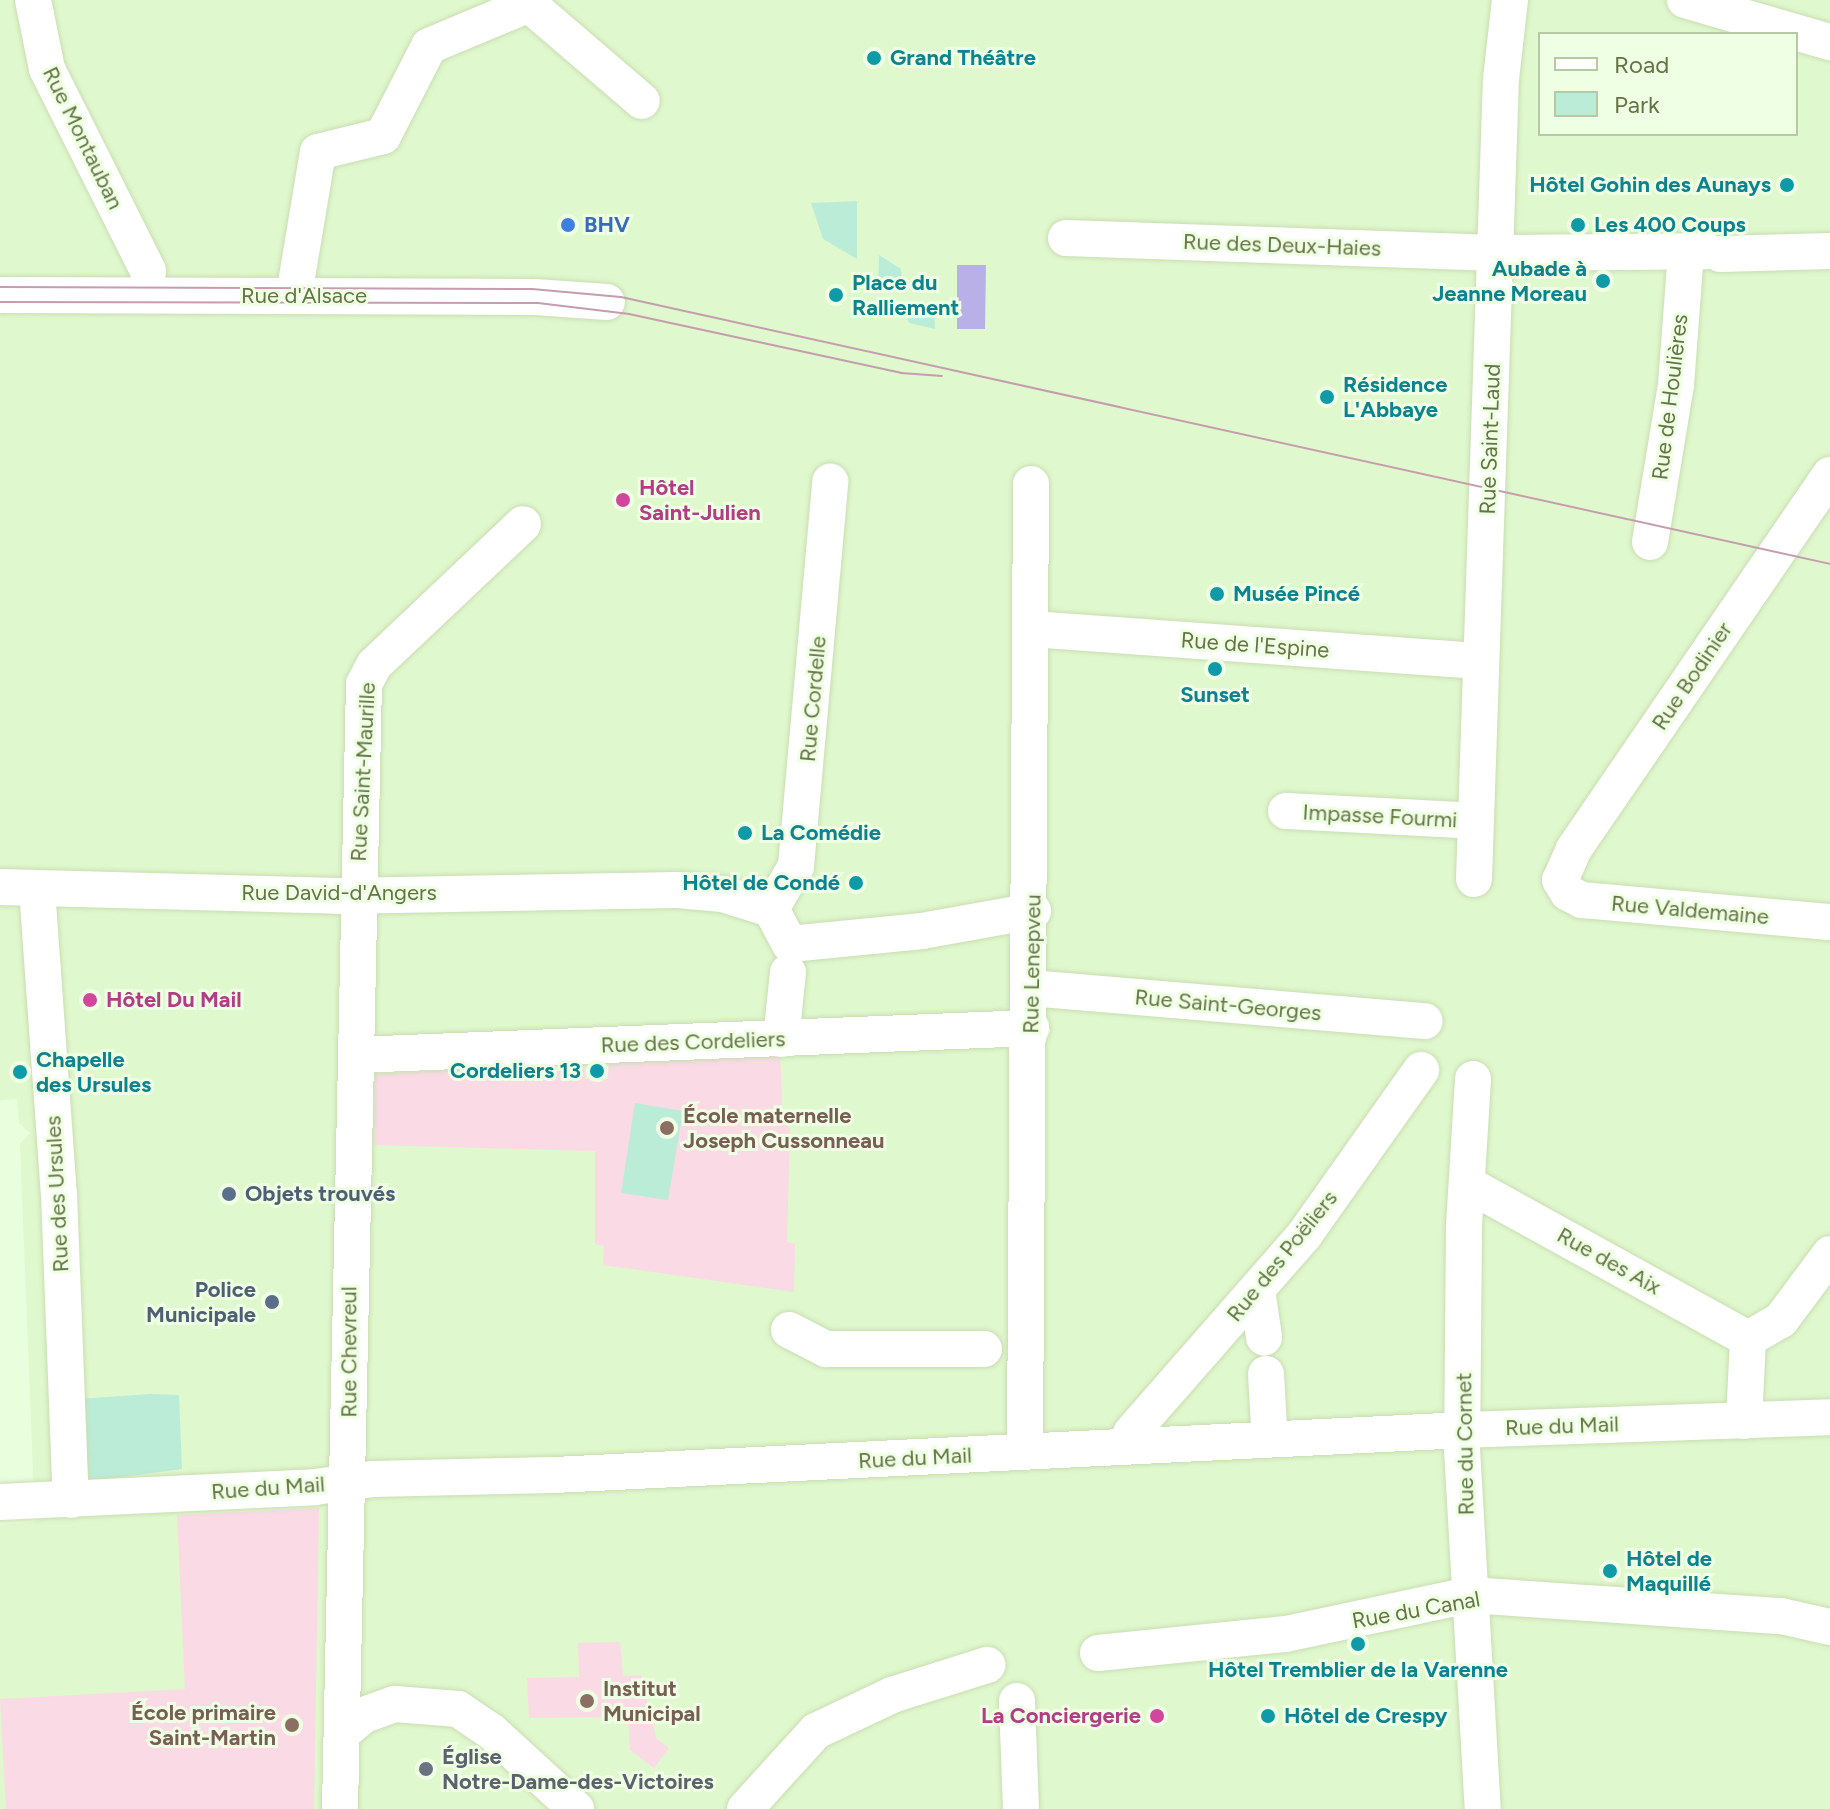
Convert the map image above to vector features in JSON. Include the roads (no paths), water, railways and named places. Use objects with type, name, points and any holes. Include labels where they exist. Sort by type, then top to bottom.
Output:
[{"type":"street","name":"Rue Montauban","points":[[33,0],[47,69],[148,271]]},
{"type":"street","name":"Rue Saint-Laud","points":[[1474,879],[1478,661],[1497,253],[1501,79],[1510,0]]},
{"type":"street","points":[[1685,0],[1795,32]]},
{"type":"street","points":[[294,295],[318,152],[383,136],[429,46],[526,3],[642,101]]},
{"type":"street","points":[[1798,33],[1830,42]]},
{"type":"street","name":"Rue des Deux-Haies","points":[[1066,238],[1497,253],[1830,251]]},
{"type":"street","name":"Rue de Houlières","points":[[1650,542],[1676,385],[1704,253]]},
{"type":"street","name":"Rue d'Alsace","points":[[0,295],[535,297],[607,302]]},
{"type":"street","name":"Rue Bodinier","points":[[1560,880],[1583,836],[1830,475]]},
{"type":"street","name":"Rue Cordelle","points":[[771,909],[796,866],[830,482]]},
{"type":"street","name":"Rue Lenepveu","points":[[1025,1443],[1005,1348],[1031,1028],[1031,484]]},
{"type":"street","name":"Rue Saint-Maurille","points":[[358,894],[366,675],[523,524]]},
{"type":"street","name":"Rue de l'Espine","points":[[1032,629],[1478,661]]},
{"type":"street","name":"Impasse Fourmi","points":[[1286,811],[1475,821]]},
{"type":"street","name":"Rue Valdemaine","points":[[1560,880],[1568,893],[1582,900],[1830,922]]},
{"type":"street","name":"Rue David-d'Angers","points":[[0,887],[358,894],[677,890],[723,894],[771,909]]},
{"type":"street","name":"Rue des Ursules","points":[[37,889],[59,1194],[71,1500]]},
{"type":"street","name":"Rue Chevreul","points":[[340,1809],[358,894]]},
{"type":"street","points":[[771,909],[789,956],[781,1039]]},
{"type":"street","points":[[789,956],[1033,911]]},
{"type":"street","name":"Rue Saint-Georges","points":[[1030,988],[1425,1021]]},
{"type":"street","name":"Rue des Cordeliers","points":[[356,1055],[781,1039],[911,1029],[1031,1028]]},
{"type":"street","name":"Rue des Poëliers","points":[[1131,1433],[1305,1234],[1421,1070]]},
{"type":"street","name":"Rue du Cornet","points":[[1473,1079],[1464,1228],[1463,1430],[1483,1809]]},
{"type":"street","name":"Rue des Aix","points":[[1469,1185],[1748,1339]]},
{"type":"street","points":[[1744,1421],[1748,1339],[1781,1320],[1830,1254]]},
{"type":"street","points":[[1257,1290],[1264,1337]]},
{"type":"street","points":[[789,1330],[826,1349],[1005,1348]]},
{"type":"street","points":[[1266,1374],[1269,1426]]},
{"type":"street","name":"Rue du Mail","points":[[0,1502],[348,1482],[1463,1430],[1830,1417]]},
{"type":"street","name":"Rue du Canal","points":[[1098,1653],[1286,1634],[1470,1595],[1781,1616],[1830,1627]]},
{"type":"street","points":[[745,1809],[816,1731],[892,1695],[987,1665]]},
{"type":"street","points":[[1017,1701],[1021,1809]]},
{"type":"street","points":[[342,1733],[364,1715],[395,1704],[458,1709],[492,1732],[576,1809]]},
{"type":"tram line","points":[[0,287],[532,289],[621,297],[1830,564]]},
{"type":"tram line","points":[[0,302],[538,303],[629,314],[901,373],[942,376]]},
{"type":"place","name":"Grand Théâtre","points":[[874,58]]},
{"type":"place","name":"Hôtel Gohin des Aunays","points":[[1787,185]]},
{"type":"place","name":"BHV","points":[[568,225]]},
{"type":"place","name":"Les 400 Coups","points":[[1578,225]]},
{"type":"place","name":"Aubade à Jeanne Moreau","points":[[1603,281]]},
{"type":"place","name":"Place du Ralliement","points":[[836,295]]},
{"type":"place","name":"Résidence L'Abbaye","points":[[1327,397]]},
{"type":"place","name":"Hôtel Saint-Julien","points":[[623,500]]},
{"type":"place","name":"Musée Pincé","points":[[1217,594]]},
{"type":"place","name":"Sunset","points":[[1215,669]]},
{"type":"place","name":"La Comédie","points":[[745,833]]},
{"type":"place","name":"Hôtel de Condé","points":[[856,883]]},
{"type":"place","name":"Hôtel Du Mail","points":[[90,1000]]},
{"type":"place","name":"Cordeliers 13","points":[[597,1071]]},
{"type":"place","name":"Chapelle des Ursules","points":[[20,1072]]},
{"type":"place","name":"École maternelle Joseph Cussonneau","points":[[667,1128]]},
{"type":"place","name":"Objets trouvés","points":[[229,1194]]},
{"type":"place","name":"Police Municipale","points":[[272,1302]]},
{"type":"place","name":"Hôtel de Maquillé","points":[[1610,1571]]},
{"type":"place","name":"Hôtel Tremblier de la Varenne","points":[[1358,1644]]},
{"type":"place","name":"Institut Municipal","points":[[587,1701]]},
{"type":"place","name":"La Conciergerie","points":[[1157,1716]]},
{"type":"place","name":"Hôtel de Crespy","points":[[1268,1716]]},
{"type":"place","name":"École primaire Saint-Martin","points":[[292,1725]]},
{"type":"place","name":"Église Notre-Dame-des-Victoires","points":[[426,1769]]}]
